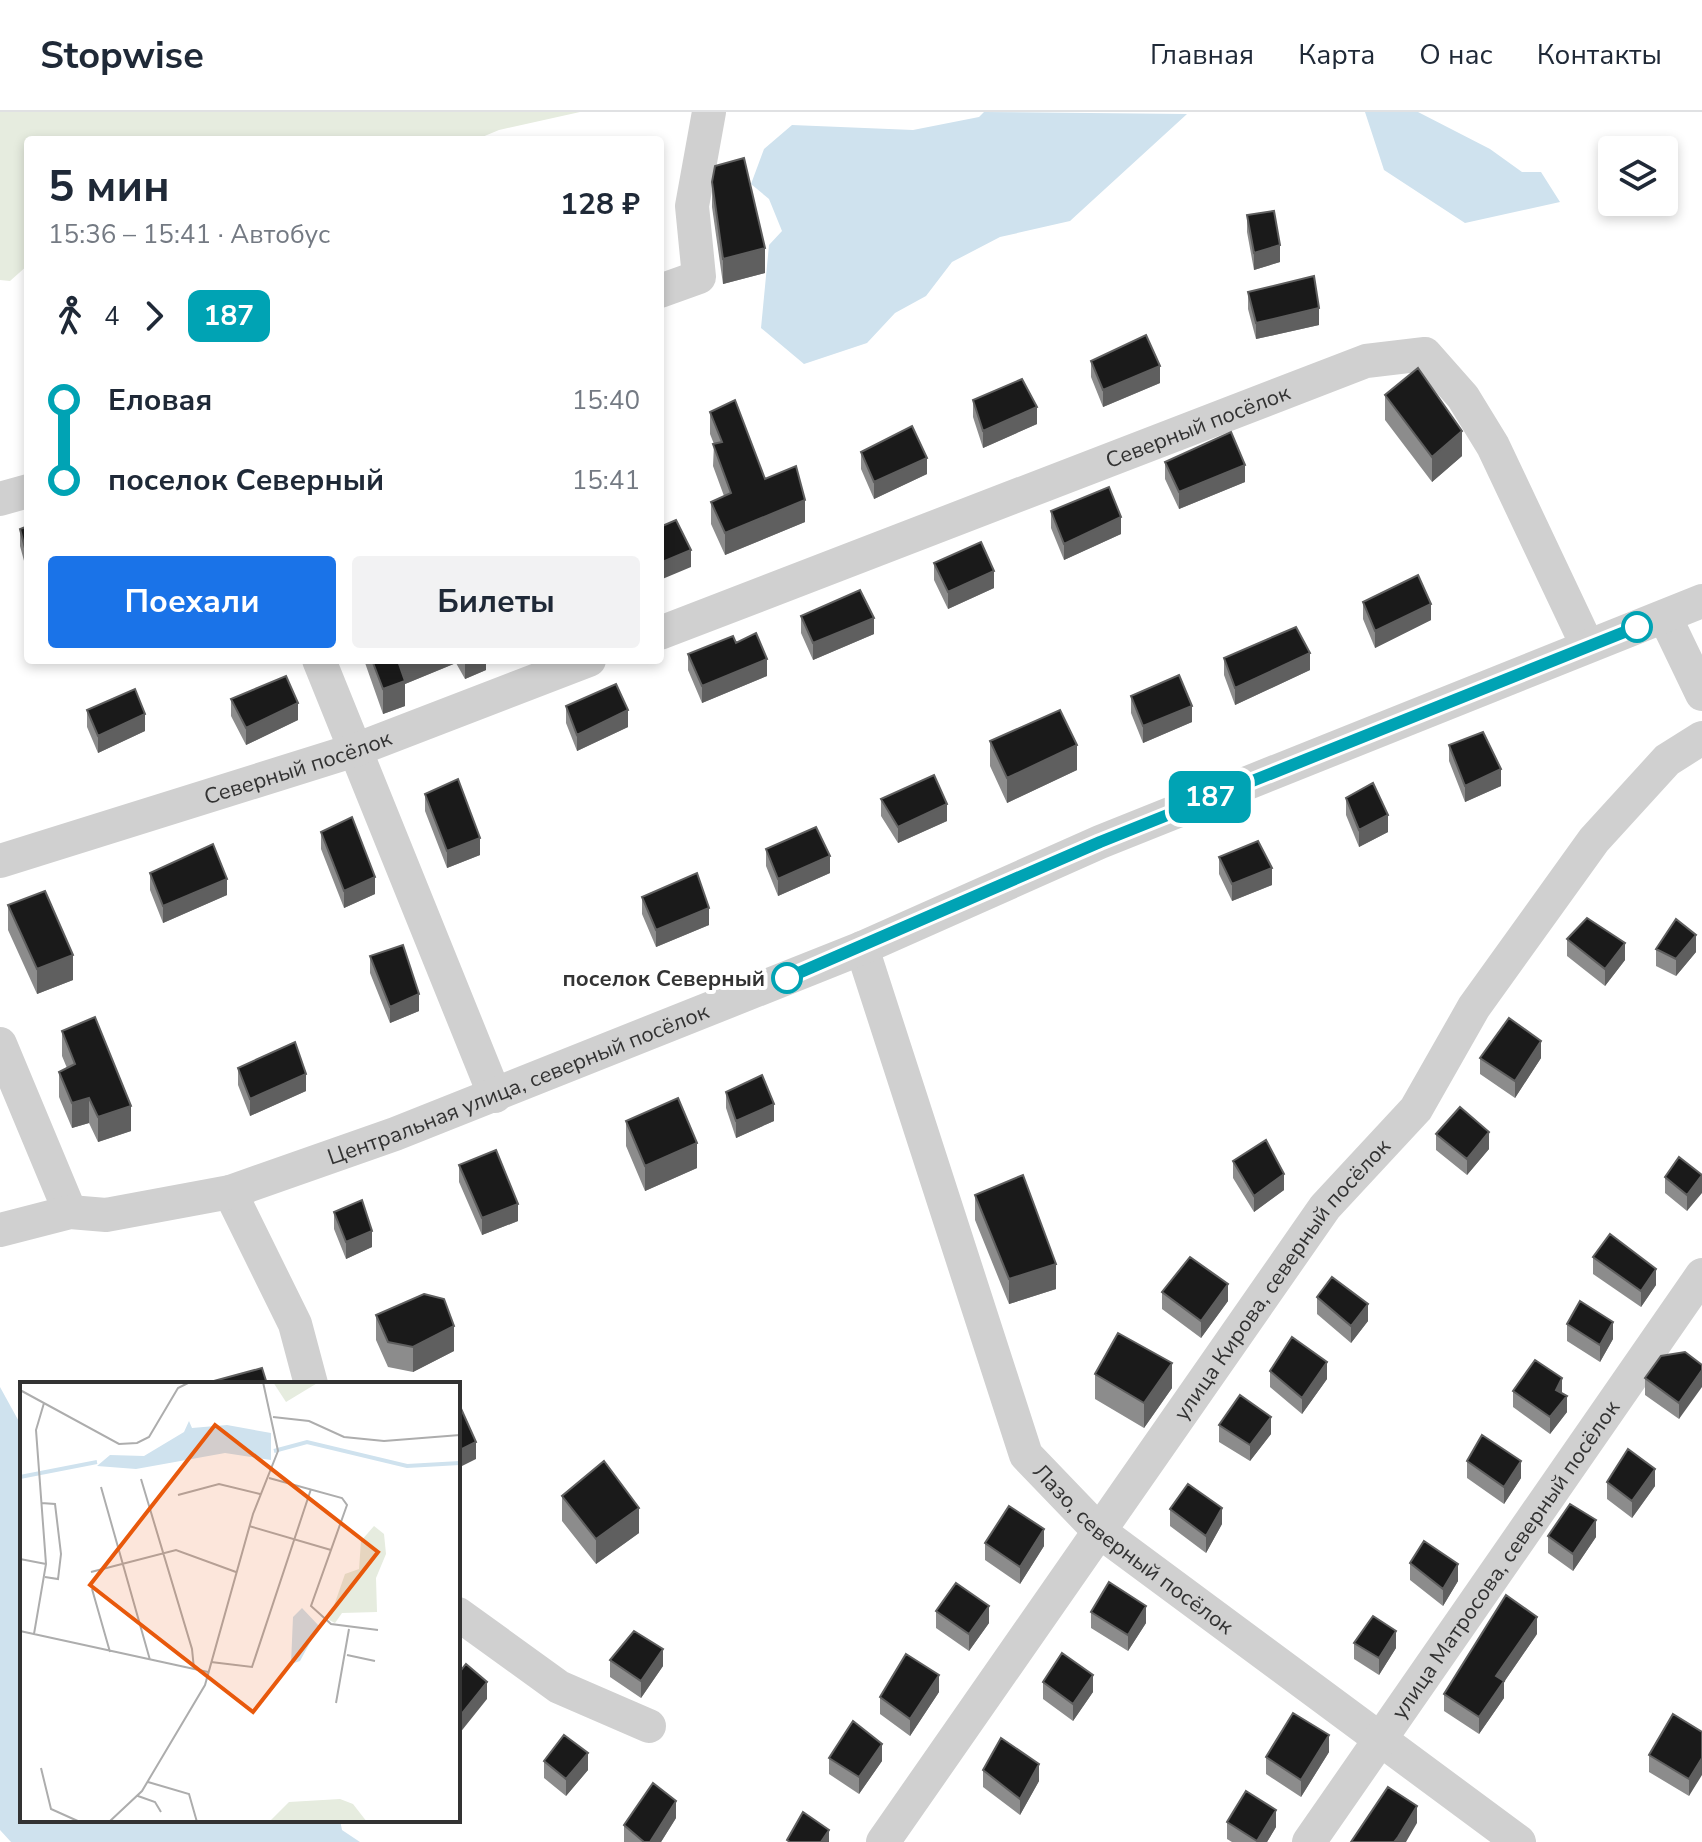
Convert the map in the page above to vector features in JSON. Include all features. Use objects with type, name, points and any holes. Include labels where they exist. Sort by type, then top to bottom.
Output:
[{"type":"street","points":[[664,290],[699,277],[692,206],[709,112]]},
{"type":"street","name":"Северный посёлок","points":[[664,631],[1366,361],[1425,354],[1463,397],[1493,446],[1587,645]]},
{"type":"street","points":[[0,499],[24,492]]},
{"type":"street","name":"Центральная улица, северный посёлок","points":[[0,1230],[70,1212],[106,1215],[230,1192],[495,1096],[862,948],[1100,842],[1702,601]]},
{"type":"street","points":[[1665,617],[1702,694]]},
{"type":"street","points":[[321,664],[495,1096]]},
{"type":"street","name":"Северный посёлок","points":[[0,861],[355,750],[579,664]]},
{"type":"street","name":"улица Кирова, северный посёлок","points":[[883,1842],[1325,1207],[1416,1109],[1474,1007],[1594,840],[1667,760],[1702,738]]},
{"type":"street","name":"Лазо, северный посёлок","points":[[862,948],[1026,1455],[1099,1531],[1380,1743],[1519,1842]]},
{"type":"street","points":[[0,1044],[70,1212]]},
{"type":"street","points":[[230,1192],[295,1324],[310,1382]]},
{"type":"street","name":"улица Матросова, северный посёлок","points":[[1309,1842],[1702,1275]]},
{"type":"street","points":[[460,1615],[559,1687],[649,1726]]},
{"type":"shaded area","points":[[0,112],[580,112],[485,136],[24,136],[24,269],[10,281],[0,280]]},
{"type":"water","points":[[984,112],[1187,114],[1070,221],[1000,237],[952,262],[926,296],[895,313],[867,343],[804,364],[761,328],[769,245],[782,231],[769,199],[751,184],[764,149],[792,125],[913,130],[979,117]]},
{"type":"water","points":[[1365,112],[1418,112],[1490,149],[1522,172],[1541,172],[1560,202],[1465,223],[1384,170]]},
{"type":"water","points":[[0,1387],[20,1423],[20,1822],[340,1822],[342,1830],[360,1842],[11,1842],[0,1830]]},
{"type":"building","points":[[744,158],[765,248],[723,259],[712,182],[715,166]]},
{"type":"building","points":[[1274,211],[1280,245],[1254,253],[1247,215]]},
{"type":"building","points":[[1314,276],[1319,308],[1256,323],[1248,292]]},
{"type":"building","points":[[1146,335],[1160,366],[1103,390],[1091,361]]},
{"type":"building","points":[[1418,368],[1462,431],[1432,457],[1385,395]]},
{"type":"building","points":[[1022,379],[1037,407],[983,431],[973,400]]},
{"type":"building","points":[[735,400],[765,479],[796,466],[805,500],[725,533],[711,502],[731,493],[713,444],[722,442],[710,412]]},
{"type":"building","points":[[912,426],[927,458],[874,482],[861,452]]},
{"type":"building","points":[[1231,432],[1245,465],[1179,492],[1165,462]]},
{"type":"building","points":[[1109,487],[1121,517],[1064,544],[1051,511]]},
{"type":"building","points":[[676,520],[691,550],[664,561],[664,525]]},
{"type":"building","points":[[981,542],[994,571],[948,592],[934,563]]},
{"type":"building","points":[[1418,575],[1431,604],[1375,631],[1363,602]]},
{"type":"building","points":[[860,590],[874,618],[813,643],[801,616]]},
{"type":"building","points":[[1296,627],[1310,653],[1235,688],[1224,658]]},
{"type":"building","points":[[756,633],[767,659],[702,686],[688,654],[733,636],[736,643]]},
{"type":"building","points":[[374,664],[399,664],[405,681],[383,689]]},
{"type":"building","points":[[1179,675],[1192,706],[1143,726],[1131,696]]},
{"type":"building","points":[[286,676],[298,703],[246,728],[231,699]]},
{"type":"building","points":[[616,684],[628,710],[577,735],[566,706]]},
{"type":"building","points":[[135,689],[145,714],[98,736],[87,710]]},
{"type":"building","points":[[1060,710],[1077,745],[1007,778],[990,741]]},
{"type":"building","points":[[1483,732],[1501,769],[1465,786],[1449,745]]},
{"type":"building","points":[[934,775],[947,804],[898,827],[881,799]]},
{"type":"building","points":[[458,779],[480,838],[447,851],[425,794]]},
{"type":"building","points":[[1373,783],[1388,815],[1359,830],[1346,798]]},
{"type":"building","points":[[352,817],[375,877],[344,891],[321,832]]},
{"type":"building","points":[[816,827],[830,856],[778,879],[766,849]]},
{"type":"building","points":[[1258,841],[1272,868],[1232,884],[1219,857]]},
{"type":"building","points":[[213,844],[227,879],[163,906],[150,873]]},
{"type":"building","points":[[697,873],[709,908],[656,930],[642,897]]},
{"type":"building","points":[[45,891],[73,955],[37,969],[8,905]]},
{"type":"building","points":[[1587,918],[1625,943],[1605,969],[1567,939]]},
{"type":"building","points":[[1676,919],[1696,935],[1676,959],[1656,949]]},
{"type":"building","points":[[403,945],[419,994],[390,1007],[370,956]]},
{"type":"building","points":[[95,1017],[131,1106],[98,1117],[89,1098],[72,1103],[59,1072],[75,1064],[62,1031]]},
{"type":"building","points":[[1509,1018],[1541,1041],[1515,1081],[1480,1058]]},
{"type":"building","points":[[295,1042],[306,1074],[250,1099],[238,1068]]},
{"type":"building","points":[[762,1075],[774,1104],[736,1121],[726,1092]]},
{"type":"building","points":[[678,1098],[697,1143],[645,1166],[626,1121]]},
{"type":"building","points":[[1460,1107],[1489,1132],[1467,1159],[1436,1134]]},
{"type":"building","points":[[1266,1140],[1284,1174],[1254,1196],[1233,1161]]},
{"type":"building","points":[[496,1150],[518,1204],[482,1218],[459,1165]]},
{"type":"building","points":[[1679,1157],[1702,1175],[1687,1195],[1665,1177]]},
{"type":"building","points":[[1023,1175],[1056,1264],[1009,1279],[975,1195]]},
{"type":"building","points":[[362,1200],[372,1231],[346,1242],[334,1212]]},
{"type":"building","points":[[1610,1234],[1656,1269],[1641,1291],[1593,1257]]},
{"type":"building","points":[[1190,1257],[1228,1284],[1201,1321],[1162,1292]]},
{"type":"building","points":[[1332,1277],[1368,1304],[1351,1326],[1317,1297]]},
{"type":"building","points":[[424,1294],[444,1299],[454,1326],[413,1347],[388,1342],[376,1315]]},
{"type":"building","points":[[1580,1301],[1613,1322],[1600,1345],[1567,1324]]},
{"type":"building","points":[[1118,1333],[1172,1363],[1144,1403],[1095,1374]]},
{"type":"building","points":[[1292,1337],[1327,1362],[1302,1398],[1270,1371]]},
{"type":"building","points":[[1685,1352],[1702,1365],[1702,1370],[1679,1403],[1645,1378],[1661,1356]]},
{"type":"building","points":[[1535,1360],[1562,1378],[1556,1390],[1567,1396],[1550,1417],[1513,1391]]},
{"type":"building","points":[[262,1368],[266,1382],[214,1382]]},
{"type":"building","points":[[1240,1395],[1271,1417],[1250,1445],[1219,1425]]},
{"type":"building","points":[[460,1406],[476,1442],[460,1450]]},
{"type":"building","points":[[1482,1435],[1521,1461],[1504,1487],[1467,1461]]},
{"type":"building","points":[[1628,1449],[1655,1469],[1632,1501],[1607,1482]]},
{"type":"building","points":[[604,1461],[639,1508],[596,1539],[562,1496]]},
{"type":"building","points":[[1188,1484],[1222,1508],[1206,1536],[1170,1509]]},
{"type":"building","points":[[1570,1504],[1596,1520],[1573,1554],[1548,1536]]},
{"type":"building","points":[[1009,1506],[1044,1529],[1020,1567],[985,1543]]},
{"type":"building","points":[[1424,1541],[1458,1564],[1443,1589],[1410,1563]]},
{"type":"building","points":[[1109,1582],[1146,1606],[1128,1635],[1091,1612]]},
{"type":"building","points":[[956,1583],[989,1606],[969,1634],[936,1611]]},
{"type":"building","points":[[1506,1595],[1537,1617],[1496,1676],[1504,1681],[1479,1717],[1444,1694]]},
{"type":"building","points":[[1373,1616],[1396,1631],[1379,1658],[1354,1643]]},
{"type":"building","points":[[634,1631],[663,1649],[641,1681],[610,1660]]},
{"type":"building","points":[[1062,1653],[1093,1675],[1073,1704],[1043,1682]]},
{"type":"building","points":[[906,1654],[939,1675],[910,1719],[880,1697]]},
{"type":"building","points":[[466,1664],[487,1682],[460,1716],[460,1672]]},
{"type":"building","points":[[1293,1713],[1329,1735],[1301,1780],[1266,1757]]},
{"type":"building","points":[[1673,1714],[1702,1732],[1702,1758],[1689,1779],[1649,1755]]},
{"type":"building","points":[[853,1721],[882,1744],[859,1777],[829,1758]]},
{"type":"building","points":[[564,1735],[588,1753],[566,1779],[544,1761]]},
{"type":"building","points":[[1001,1738],[1039,1764],[1020,1799],[983,1770]]},
{"type":"building","points":[[653,1783],[676,1801],[650,1842],[644,1842],[624,1825]]},
{"type":"building","points":[[1388,1787],[1417,1806],[1398,1837],[1394,1842],[1351,1842]]},
{"type":"building","points":[[1246,1791],[1276,1810],[1257,1841],[1227,1822]]},
{"type":"building","points":[[803,1812],[829,1830],[821,1842],[787,1840]]},
{"type":"bus line","name":"187","points":[[787,978],[1100,842],[1637,627]]},
{"type":"place","name":"поселок Северный","points":[[787,978]]}]
